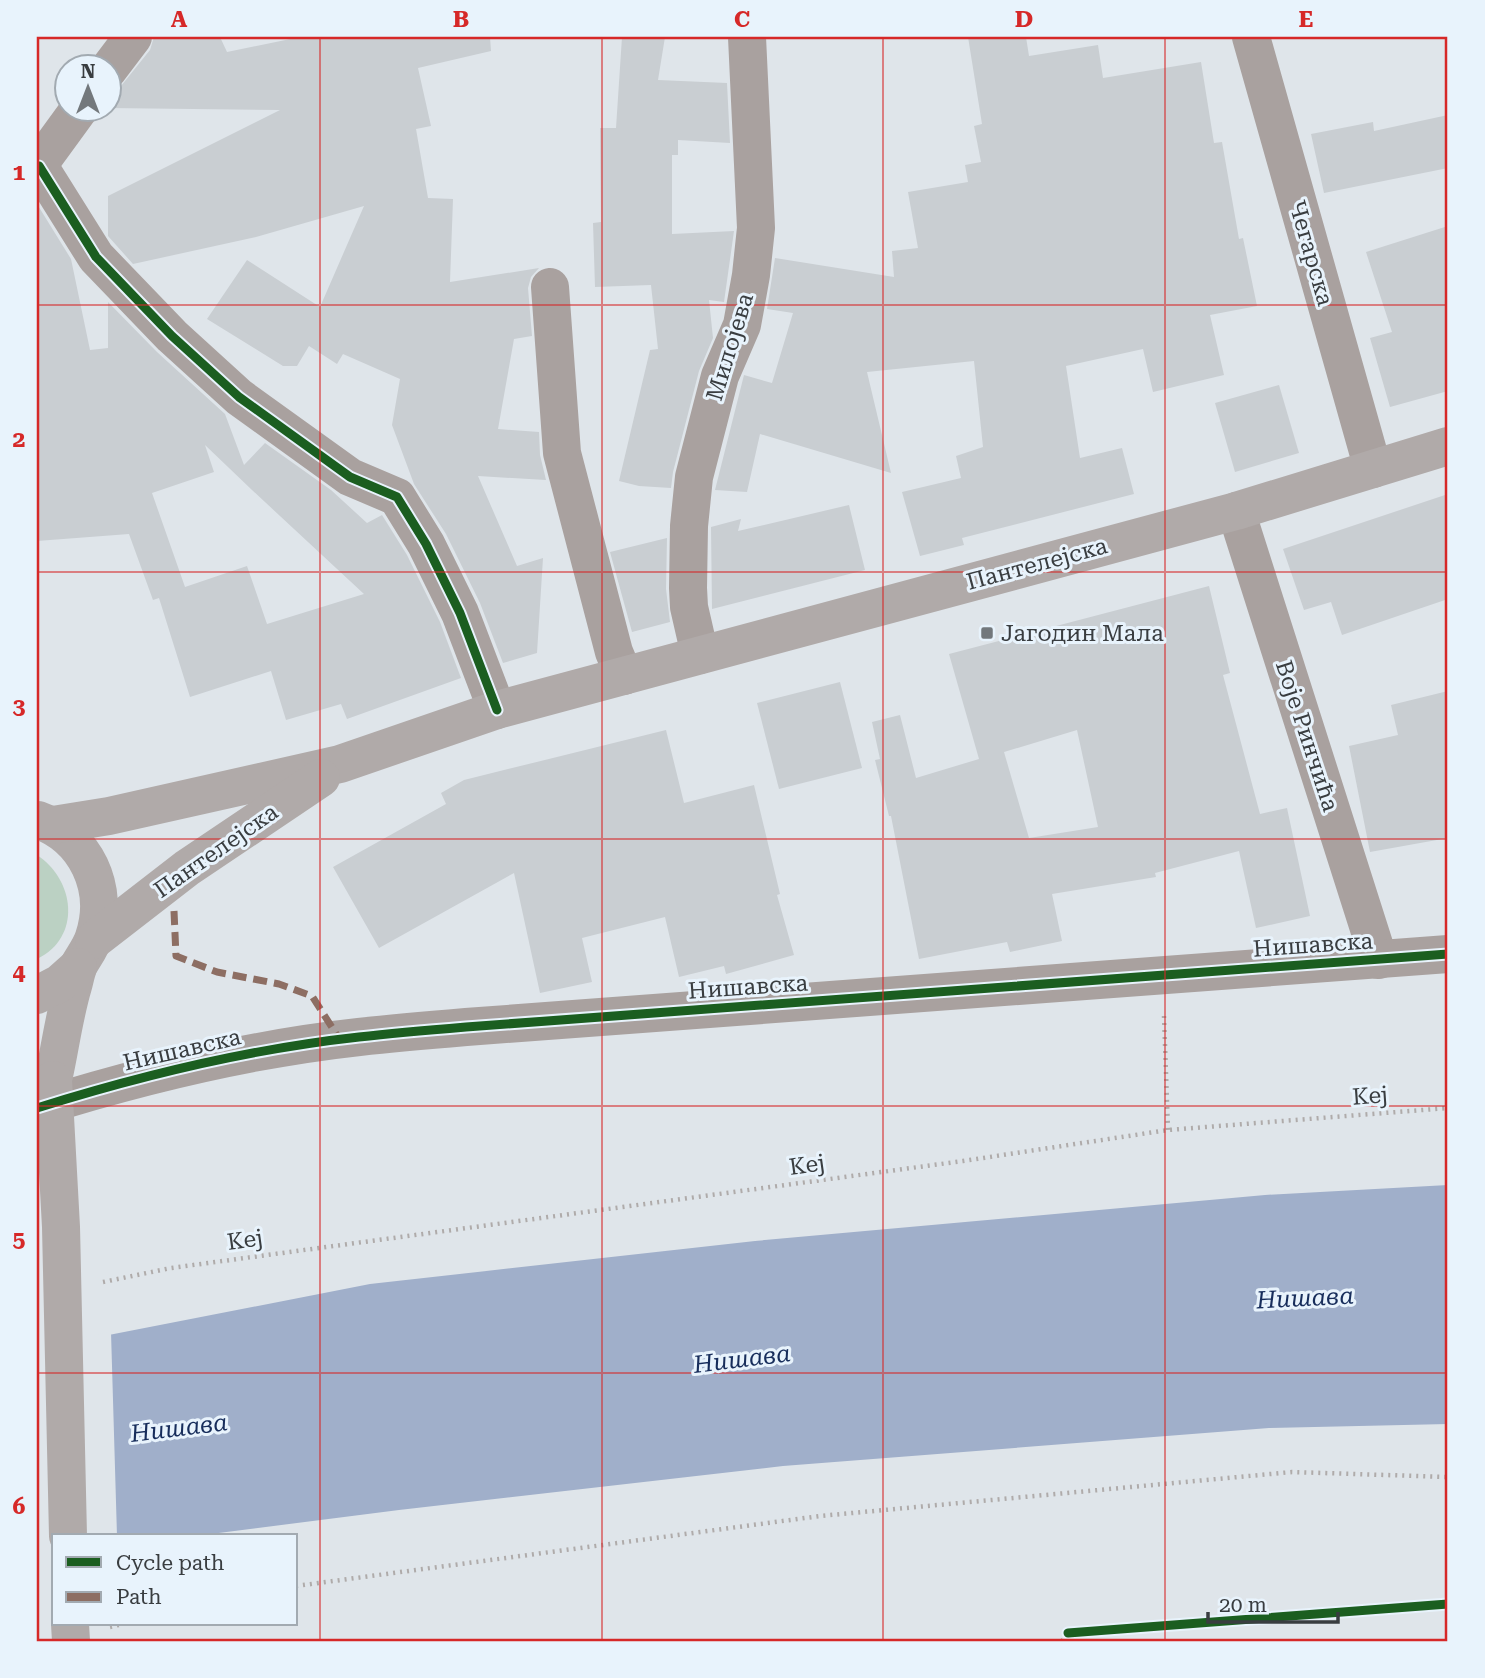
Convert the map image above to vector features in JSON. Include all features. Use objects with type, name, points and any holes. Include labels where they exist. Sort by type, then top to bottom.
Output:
[{"type":"main road","name":"Пантелејска","points":[[45,822],[109,816],[340,764],[497,710],[1236,511],[1448,446]]},
{"type":"main road","name":"Пантелејска","points":[[37,995],[60,984],[86,953],[187,869],[340,764]]},
{"type":"main road","points":[[45,822],[71,838],[85,855],[94,875],[99,897],[99,918],[69,998],[46,1087],[60,1214],[68,1534]]},
{"type":"street","points":[[122,52],[133,37]]},
{"type":"street","name":"Милојева","points":[[700,655],[689,607],[688,588],[689,526],[694,477],[720,376],[742,325],[756,228],[747,37]]},
{"type":"street","name":"Чегарска","points":[[1251,37],[1373,469]]},
{"type":"street","points":[[70,122],[38,166],[96,257],[172,336],[239,397],[350,477],[397,498],[426,544],[460,613],[497,710]]},
{"type":"street","points":[[550,287],[562,453],[614,652],[624,676]]},
{"type":"street","name":"Воје Ринчића","points":[[1236,511],[1379,960]]},
{"type":"street","name":"Нишавска","points":[[46,1087],[358,1037],[1448,954]]},
{"type":"path","points":[[1164,1008],[1168,1129]]},
{"type":"path","points":[[298,1586],[820,1516],[1292,1472],[1448,1477]]},
{"type":"path","points":[[1062,1641],[1068,1633],[1448,1604]]},
{"type":"green space","points":[[37,855],[50,866],[59,879],[66,893],[68,908],[67,923],[61,937],[37,959]]},
{"type":"water","name":"Нишава","points":[[1448,1185],[1448,1424],[1269,1428],[783,1466],[211,1534],[54,1534],[37,1349],[370,1284],[755,1241],[1265,1195]]},
{"type":"pier","points":[[111,1332],[117,1534],[52,1534],[52,1565],[37,1568],[37,1346]]},
{"type":"building","points":[[154,37],[220,37],[227,52],[300,37],[490,37],[491,51],[418,68],[431,126],[416,129],[428,198],[453,199],[450,282],[539,268],[531,277],[528,288],[532,336],[514,339],[498,429],[539,432],[540,455],[546,480],[478,476],[517,566],[543,558],[537,653],[503,663],[480,603],[446,534],[414,484],[392,425],[400,379],[343,354],[337,364],[309,346],[297,366],[283,366],[207,319],[247,260],[320,307],[364,206],[256,237],[133,264],[108,236],[108,196],[280,110],[122,108],[122,85],[150,50]]},
{"type":"building","points":[[622,37],[665,37],[658,80],[727,83],[730,143],[678,140],[678,155],[672,155],[672,234],[734,231],[724,302],[709,300],[713,338],[699,371],[671,488],[639,486],[619,481],[650,350],[658,349],[651,285],[595,287],[593,223],[601,222],[600,128],[616,128]]},
{"type":"building","points":[[968,37],[1026,37],[1029,56],[1098,45],[1103,78],[1201,62],[1214,143],[1222,142],[1239,239],[1243,238],[1257,306],[1210,315],[1224,375],[1153,392],[1143,349],[1066,366],[1080,458],[1122,448],[1134,494],[962,538],[964,545],[920,556],[902,492],[961,478],[956,456],[983,447],[974,361],[867,372],[891,473],[760,434],[747,492],[715,490],[744,375],[772,383],[793,313],[767,309],[775,258],[894,277],[892,251],[918,248],[908,192],[968,182],[965,165],[981,162],[974,126],[982,124]]},
{"type":"building","points":[[1448,115],[1448,168],[1324,193],[1311,134],[1373,122],[1374,131]]},
{"type":"building","points":[[37,204],[71,259],[90,350],[108,348],[108,302],[157,352],[225,414],[244,465],[265,443],[331,490],[367,523],[382,515],[407,555],[440,622],[461,678],[347,719],[341,704],[286,720],[271,671],[190,697],[159,598],[153,600],[129,534],[37,541]],"holes":[[[205,445],[364,594],[267,624],[247,566],[185,587],[152,493],[214,472]]]},
{"type":"building","points":[[1448,226],[1448,391],[1390,407],[1370,338],[1392,332],[1366,252]]},
{"type":"building","points":[[1279,385],[1299,453],[1235,472],[1215,403]]},
{"type":"building","points":[[1448,494],[1448,599],[1342,635],[1331,602],[1304,610],[1283,549]]},
{"type":"building","points":[[849,505],[865,570],[712,609],[711,527],[741,519],[738,531]]},
{"type":"building","points":[[667,538],[666,589],[670,622],[632,632],[610,552]]},
{"type":"building","points":[[1209,586],[1230,673],[1223,675],[1260,814],[1287,808],[1310,916],[1256,928],[1239,851],[1155,873],[1156,877],[1052,894],[1062,941],[1010,952],[1007,942],[919,959],[891,816],[875,760],[880,759],[872,722],[900,715],[916,778],[979,759],[949,654]],"holes":[[[1077,730],[1098,827],[1029,838],[1004,752]]]},
{"type":"building","points":[[840,682],[862,768],[779,789],[757,703]]},
{"type":"building","points":[[1448,691],[1448,838],[1370,852],[1349,746],[1398,735],[1391,705]]},
{"type":"building","points":[[666,730],[684,803],[754,785],[780,894],[777,895],[794,955],[726,974],[724,966],[679,977],[665,917],[582,938],[592,982],[540,993],[514,873],[379,948],[333,867],[446,804],[441,793],[464,780]]},
{"type":"marked path","points":[[174,911],[176,956],[217,972],[279,984],[312,996],[340,1040]]},
{"type":"cycle path","points":[[39,166],[96,257],[172,336],[239,397],[350,477],[397,497],[426,544],[460,613],[497,710]]},
{"type":"cycle path","points":[[37,1108],[196,1065],[359,1037],[1448,954]]},
{"type":"cycle path","points":[[1068,1633],[1448,1604]]},
{"type":"place","name":"Јагодин Мала","points":[[987,633]]}]
